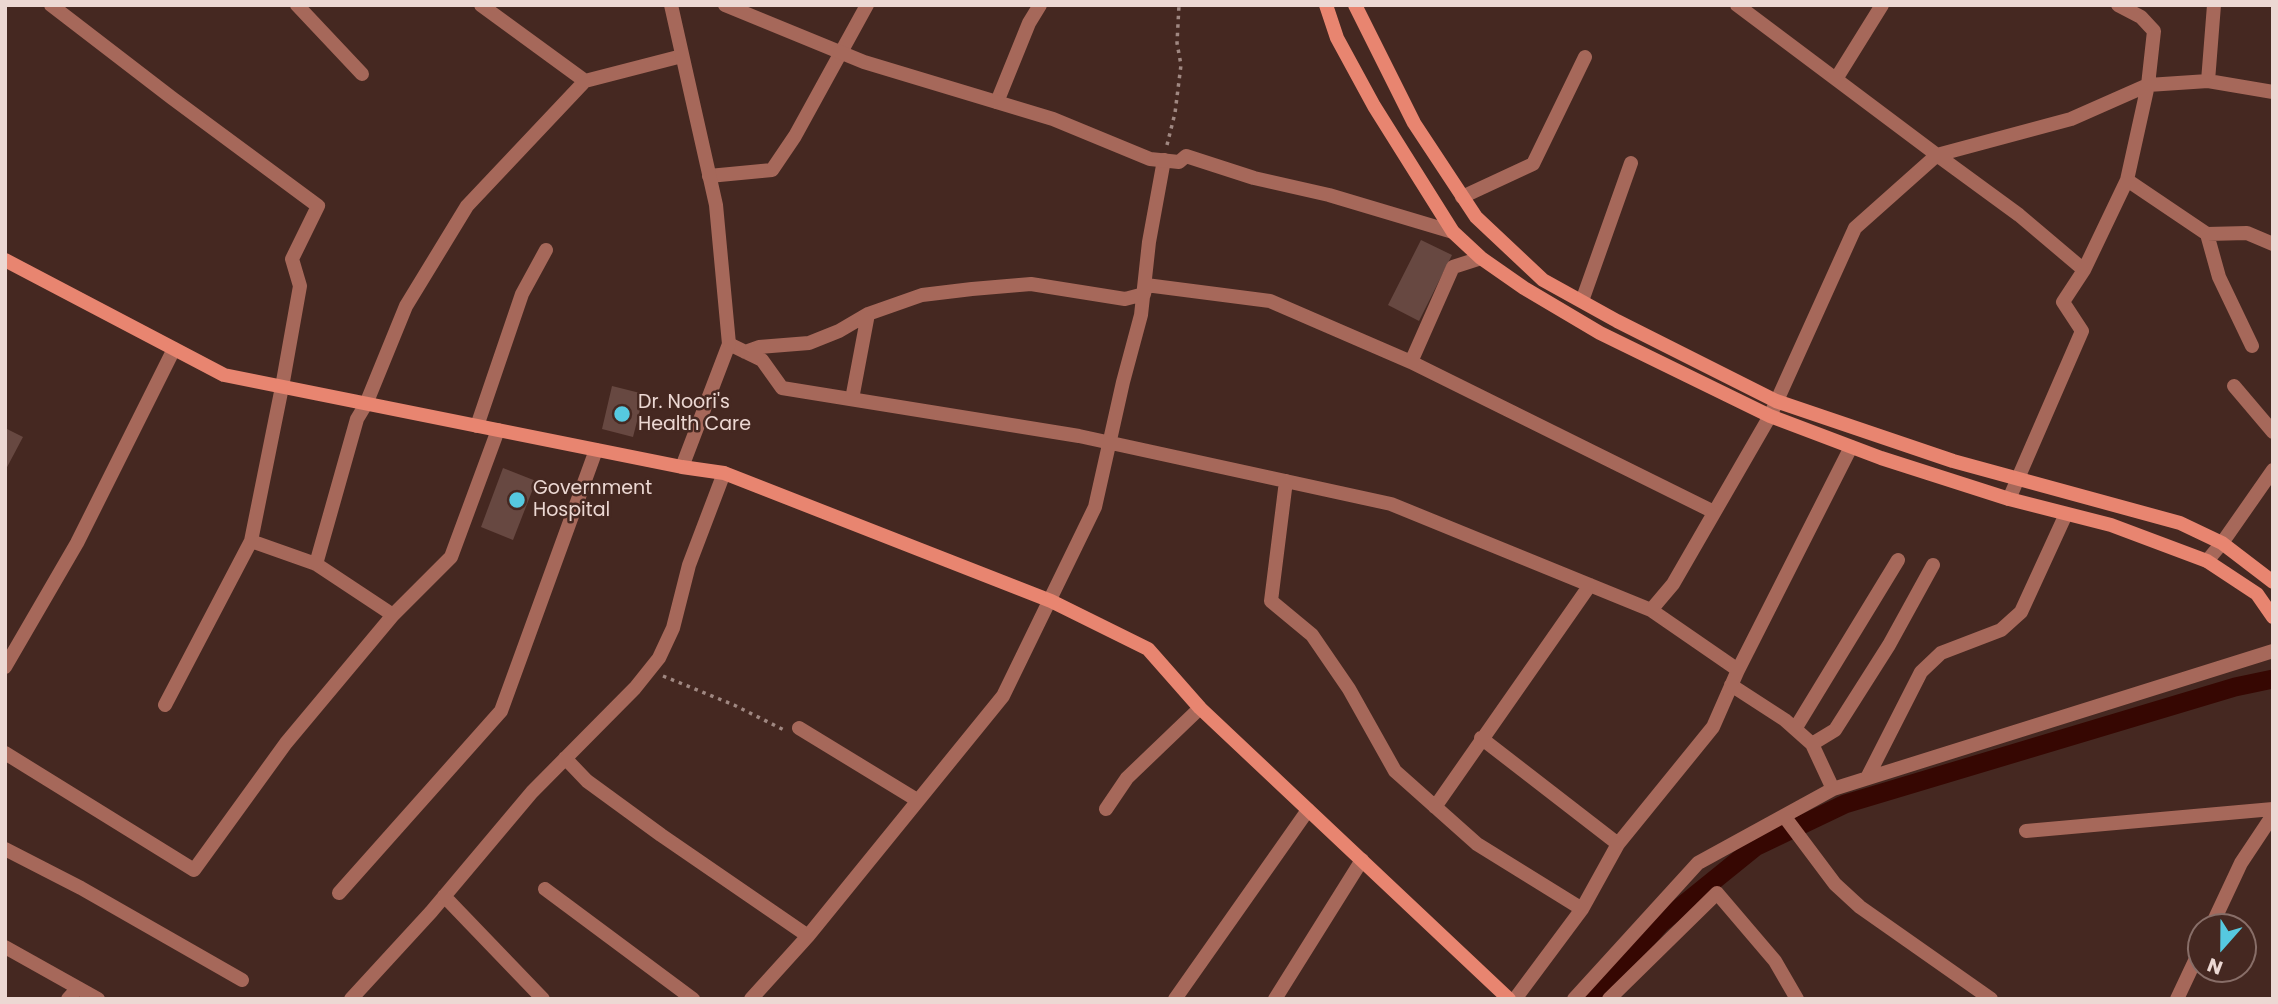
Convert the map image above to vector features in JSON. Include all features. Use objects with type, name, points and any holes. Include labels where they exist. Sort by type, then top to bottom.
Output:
[{"type":"main road","points":[[1326,5],[1337,38],[1374,106],[1453,232],[1481,258],[1524,288],[1600,333],[1770,416],[1850,447],[2009,499],[2111,525],[2207,561],[2257,594],[2273,617]]},
{"type":"main road","points":[[1355,5],[1414,122],[1462,197],[1476,217],[1543,280],[1776,401],[1953,461],[2180,523],[2222,543],[2273,582]]},
{"type":"main road","points":[[5,260],[224,375],[682,467],[724,473],[1051,601],[1148,649],[1200,708],[1509,999]]},
{"type":"street","points":[[51,5],[318,205],[292,259],[300,286],[251,541],[165,705]]},
{"type":"street","points":[[297,5],[362,74]]},
{"type":"street","points":[[481,5],[585,80]]},
{"type":"street","points":[[671,5],[716,205],[729,344],[682,467]]},
{"type":"street","points":[[725,5],[864,62],[1052,119],[1150,159],[1180,162],[1186,156],[1196,158],[1254,178],[1329,195],[1453,232]]},
{"type":"street","points":[[709,176],[772,170],[795,136],[867,5]]},
{"type":"street","points":[[997,102],[1028,23],[1040,5]]},
{"type":"street","points":[[1737,5],[2019,215],[2084,270]]},
{"type":"street","points":[[1836,79],[1882,5]]},
{"type":"street","points":[[2009,499],[2082,331],[2063,302],[2084,270],[2127,180],[2148,85],[2154,31],[2141,17],[2118,5]]},
{"type":"street","points":[[2208,81],[2214,5]]},
{"type":"street","points":[[316,564],[357,419],[366,404],[406,306],[467,206],[585,80],[682,56]]},
{"type":"street","points":[[1462,197],[1533,164],[1585,57]]},
{"type":"street","points":[[1651,610],[1673,584],[1770,416],[1856,228],[1937,155],[2071,119],[2148,85],[2208,81],[2273,92]]},
{"type":"street","points":[[1144,294],[1149,243],[1164,160]]},
{"type":"street","points":[[1581,302],[1632,163]]},
{"type":"street","points":[[2127,180],[2207,234],[2247,233],[2273,244]]},
{"type":"street","points":[[2207,234],[2219,277],[2252,346]]},
{"type":"street","points":[[477,426],[522,294],[546,250]]},
{"type":"street","points":[[1411,362],[1453,267],[1481,258]]},
{"type":"street","points":[[745,352],[760,347],[809,343],[839,331],[867,314],[922,295],[1031,284],[1125,299],[1144,294]]},
{"type":"street","points":[[751,999],[808,936],[1003,696],[1095,507],[1146,285],[1270,301],[1411,362],[1714,512]]},
{"type":"street","points":[[852,399],[867,314]]},
{"type":"street","points":[[729,344],[762,360],[782,388],[1111,443],[1391,504],[1651,610],[1738,670]]},
{"type":"street","points":[[5,667],[77,542],[174,349]]},
{"type":"street","points":[[2234,386],[2273,432]]},
{"type":"street","points":[[5,753],[194,870],[286,743],[393,615],[451,557],[498,430]]},
{"type":"street","points":[[1515,999],[1582,909],[1618,844],[1713,727],[1738,670],[1850,447]]},
{"type":"street","points":[[340,893],[501,711],[596,450]]},
{"type":"street","points":[[2207,561],[2273,470]]},
{"type":"street","points":[[351,999],[444,896],[532,792],[635,688],[659,658],[673,628],[688,565],[724,473]]},
{"type":"street","points":[[1286,481],[1271,601],[1311,635],[1349,689],[1395,771],[1477,844],[1582,909]]},
{"type":"street","points":[[1867,778],[1921,672],[1941,653],[2001,630],[2021,612],[2066,514]]},
{"type":"street","points":[[251,541],[316,564],[393,615]]},
{"type":"street","points":[[1795,729],[1898,561]]},
{"type":"street","points":[[1812,744],[1835,730],[1889,645],[1933,565]]},
{"type":"street","points":[[1435,807],[1590,585]]},
{"type":"street","points":[[1574,999],[1698,863],[1833,789],[2273,651]]},
{"type":"street","points":[[1731,685],[1795,729],[1812,744],[1833,789]]},
{"type":"street","points":[[1107,809],[1127,778],[1200,708]]},
{"type":"street","points":[[797,732],[917,800]]},
{"type":"street","points":[[1481,738],[1618,844]]},
{"type":"street","points":[[565,758],[587,781],[808,936]]},
{"type":"street","points":[[2026,831],[2273,809]]},
{"type":"street","points":[[1175,999],[1308,810]]},
{"type":"street","points":[[2218,913],[2241,863],[2273,815]]},
{"type":"street","points":[[1784,816],[1835,884],[1991,999]]},
{"type":"street","points":[[5,849],[81,888],[242,980]]},
{"type":"street","points":[[1275,999],[1362,860]]},
{"type":"street","points":[[545,889],[693,999]]},
{"type":"street","points":[[1609,999],[1717,893],[1775,961],[1797,999]]},
{"type":"street","points":[[444,896],[543,999]]},
{"type":"street","points":[[8,954],[73,993],[98,999]]},
{"type":"street","points":[[2178,999],[2187,979]]},
{"type":"path","points":[[1164,160],[1175,113],[1181,65],[1178,43],[1179,5]]},
{"type":"path","points":[[649,670],[797,732]]},
{"type":"building","points":[[1421,240],[1452,255],[1419,321],[1388,305]]},
{"type":"building","points":[[612,386],[644,394],[633,437],[602,429]]},
{"type":"building","points":[[5,428],[23,437],[5,471]]},
{"type":"building","points":[[503,468],[536,481],[513,540],[481,527]]},
{"type":"waterway","points":[[1594,999],[1661,923],[1755,847],[1845,804],[2235,687],[2273,679]]},
{"type":"place","name":"Dr. Noori's Health Care","points":[[622,414]]},
{"type":"place","name":"Government Hospital","points":[[517,500]]}]
